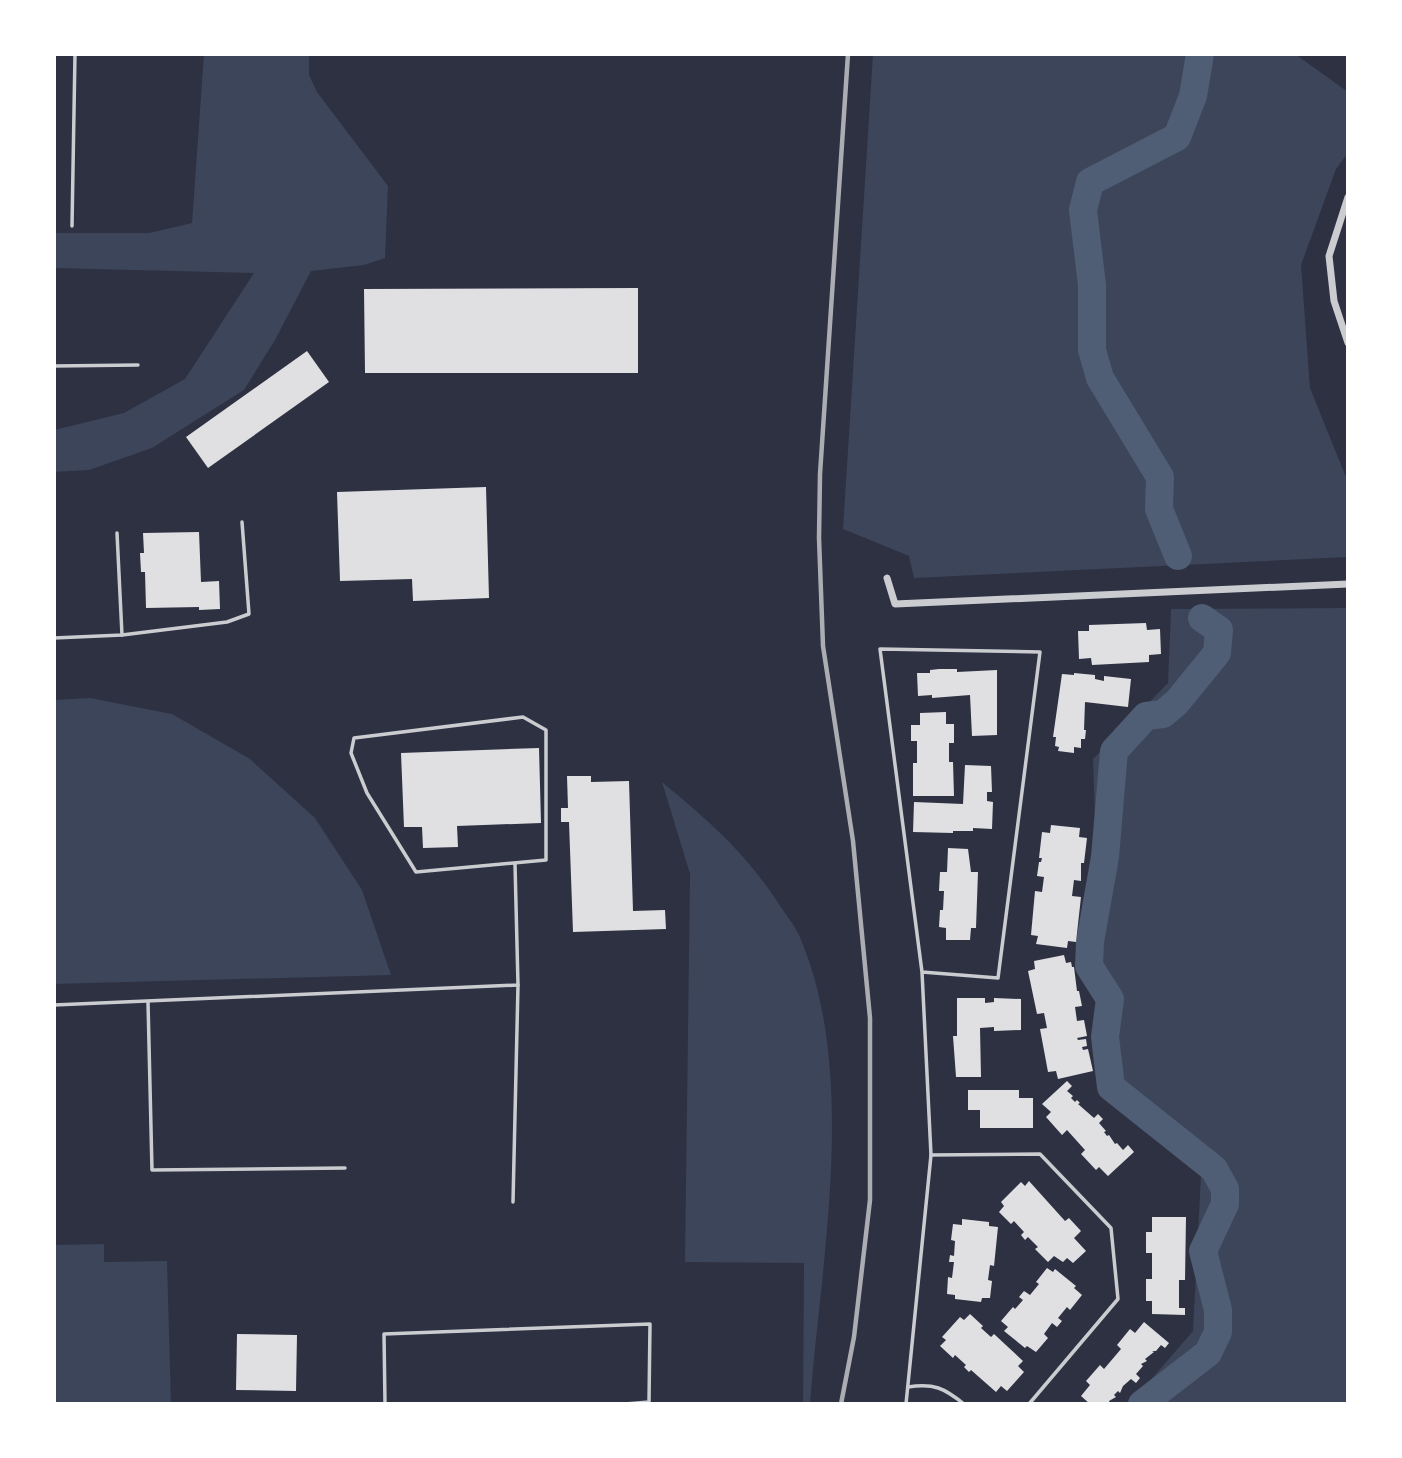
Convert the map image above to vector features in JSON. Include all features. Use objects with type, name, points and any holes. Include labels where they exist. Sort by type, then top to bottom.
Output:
[{"type":"street","points":[[1348,197],[1329,256],[1334,301],[1348,343]]},
{"type":"street","points":[[887,578],[895,604],[1348,584]]},
{"type":"lane","points":[[72,226],[75,54]]},
{"type":"lane","points":[[54,366],[138,365]]},
{"type":"lane","points":[[54,638],[122,635],[226,622],[249,614],[242,522]]},
{"type":"lane","points":[[117,533],[122,635]]},
{"type":"lane","points":[[906,1404],[931,1155],[922,972],[880,649],[1040,652],[998,978],[922,972]]},
{"type":"lane","points":[[523,717],[546,730],[546,860],[515,864],[416,872],[366,793],[351,753],[354,738],[523,717]]},
{"type":"lane","points":[[513,1202],[518,985],[515,864]]},
{"type":"lane","points":[[54,1005],[518,985]]},
{"type":"lane","points":[[148,1002],[152,1170],[345,1168]]},
{"type":"lane","points":[[931,1155],[1040,1154],[1111,1228],[1118,1298],[1029,1404]]},
{"type":"lane","points":[[385,1404],[384,1334],[650,1324],[649,1402],[625,1404]]},
{"type":"lane","points":[[908,1387],[928,1384],[948,1391],[964,1404]]},
{"type":"shaded area","points":[[204,54],[309,54],[309,75],[317,92],[388,186],[385,258],[364,265],[311,271],[275,340],[244,390],[152,448],[89,470],[54,472],[54,430],[124,413],[185,379],[254,273],[54,268],[54,233],[149,233],[192,223]]},
{"type":"shaded area","points":[[873,54],[1295,54],[1348,92],[1348,153],[1336,169],[1301,265],[1310,388],[1348,482],[1348,557],[914,578],[909,556],[843,529]]},
{"type":"shaded area","points":[[1348,608],[1348,1404],[1130,1404],[1193,1331],[1201,1175],[1104,1090],[1093,759],[1168,683],[1171,609]]},
{"type":"shaded area","points":[[90,698],[172,714],[250,759],[315,818],[362,890],[391,975],[54,984],[54,700]]},
{"type":"shaded area","points":[[662,782],[725,838],[766,885],[799,935],[817,989],[828,1046],[832,1105],[831,1166],[810,1404],[803,1404],[804,1263],[685,1262],[690,874]]},
{"type":"shaded area","points":[[104,1244],[104,1262],[167,1261],[171,1404],[54,1404],[54,1245]]},
{"type":"building","points":[[638,288],[638,373],[365,373],[364,289]]},
{"type":"building","points":[[307,351],[329,382],[208,468],[186,437]]},
{"type":"building","points":[[486,487],[489,598],[413,601],[412,579],[340,581],[337,492]]},
{"type":"building","points":[[199,532],[201,582],[219,581],[220,609],[146,608],[145,572],[141,572],[140,553],[144,553],[143,533]]},
{"type":"building","points":[[1146,623],[1147,630],[1160,629],[1161,654],[1149,655],[1149,662],[1092,665],[1091,658],[1079,659],[1078,631],[1089,631],[1089,625]]},
{"type":"building","points":[[957,669],[957,672],[997,670],[997,735],[972,736],[970,695],[932,698],[932,695],[918,696],[917,673],[930,673],[930,670]]},
{"type":"building","points":[[1062,674],[1095,675],[1095,679],[1104,681],[1104,676],[1131,679],[1128,707],[1085,702],[1085,739],[1081,739],[1081,748],[1074,747],[1074,753],[1058,751],[1059,747],[1055,746],[1056,737],[1053,737]]},
{"type":"building","points":[[946,712],[946,724],[954,724],[954,743],[949,743],[949,762],[953,762],[954,796],[913,796],[913,763],[917,763],[917,741],[911,741],[911,725],[920,725],[920,713]]},
{"type":"building","points":[[539,748],[541,823],[457,826],[458,847],[423,848],[422,827],[404,827],[401,753]]},
{"type":"building","points":[[965,765],[991,766],[992,792],[987,792],[987,801],[993,802],[992,829],[973,828],[973,831],[953,833],[913,832],[914,802],[963,804]]},
{"type":"building","points":[[567,776],[591,776],[591,782],[629,781],[633,911],[665,910],[666,929],[573,932],[569,822],[561,822],[561,808],[568,808]]},
{"type":"building","points":[[1051,825],[1080,828],[1079,837],[1087,838],[1084,863],[1081,863],[1081,881],[1074,880],[1072,896],[1081,897],[1076,942],[1068,941],[1067,948],[1036,944],[1038,936],[1031,935],[1035,891],[1042,892],[1044,877],[1037,876],[1042,858],[1039,858],[1042,832],[1050,833]]},
{"type":"building","points":[[948,848],[968,849],[971,872],[978,872],[976,928],[971,928],[970,940],[946,940],[946,928],[939,927],[944,891],[939,891],[940,872],[947,872]]},
{"type":"building","points":[[1064,955],[1066,963],[1071,962],[1074,967],[1082,1006],[1075,1007],[1077,1021],[1084,1020],[1087,1036],[1077,1038],[1086,1039],[1087,1046],[1082,1047],[1083,1050],[1088,1049],[1093,1071],[1058,1079],[1056,1071],[1048,1072],[1040,1029],[1047,1028],[1044,1013],[1037,1014],[1028,971],[1035,969],[1034,961]]},
{"type":"building","points":[[957,998],[985,998],[985,1003],[994,1002],[994,998],[1021,999],[1021,1030],[994,1031],[994,1027],[980,1028],[981,1077],[956,1077],[953,1036],[957,1036]]},
{"type":"building","points":[[1067,1081],[1072,1086],[1067,1091],[1073,1096],[1071,1098],[1075,1102],[1077,1100],[1094,1118],[1098,1114],[1103,1119],[1099,1123],[1115,1144],[1123,1150],[1128,1145],[1134,1152],[1108,1176],[1099,1167],[1096,1170],[1081,1154],[1085,1150],[1067,1130],[1062,1135],[1046,1117],[1051,1112],[1042,1104]]},
{"type":"building","points":[[968,1090],[1019,1090],[1019,1098],[1033,1098],[1033,1128],[980,1128],[980,1110],[968,1110]]},
{"type":"building","points":[[1029,1181],[1065,1221],[1069,1218],[1081,1231],[1074,1238],[1086,1251],[1073,1263],[1067,1258],[1063,1262],[1054,1256],[1048,1262],[1028,1237],[1025,1240],[1021,1235],[1024,1232],[1014,1221],[1011,1224],[999,1212],[1004,1206],[1001,1202],[1021,1182],[1025,1186]]},
{"type":"building","points":[[1152,1217],[1186,1217],[1185,1280],[1179,1280],[1179,1308],[1185,1308],[1185,1315],[1152,1314],[1152,1301],[1146,1301],[1146,1279],[1152,1279],[1152,1253],[1146,1253],[1146,1232],[1152,1232]]},
{"type":"building","points":[[962,1219],[989,1222],[989,1226],[998,1227],[994,1266],[990,1265],[988,1280],[992,1281],[990,1298],[982,1298],[981,1302],[955,1299],[955,1295],[947,1294],[948,1277],[952,1278],[954,1262],[949,1262],[950,1255],[954,1256],[955,1241],[951,1240],[953,1224],[962,1225]]},
{"type":"building","points":[[1047,1268],[1053,1272],[1055,1269],[1076,1286],[1074,1288],[1082,1295],[1070,1310],[1067,1307],[1058,1318],[1062,1321],[1057,1327],[1052,1323],[1044,1334],[1048,1338],[1036,1352],[1027,1346],[1025,1348],[1004,1331],[1008,1327],[1001,1321],[1023,1300],[1019,1297],[1024,1291],[1030,1295]]},
{"type":"building","points":[[970,1314],[991,1337],[994,1334],[1023,1361],[1018,1366],[1024,1372],[1007,1391],[1001,1386],[996,1392],[971,1370],[969,1372],[964,1367],[966,1365],[955,1355],[953,1358],[940,1346],[946,1340],[942,1337],[960,1317],[964,1320]]},
{"type":"building","points":[[1144,1322],[1169,1343],[1165,1348],[1161,1345],[1156,1351],[1152,1351],[1154,1352],[1145,1359],[1147,1361],[1141,1364],[1143,1366],[1136,1374],[1140,1378],[1136,1383],[1131,1379],[1120,1393],[1118,1391],[1114,1395],[1116,1397],[1109,1401],[1110,1404],[1090,1404],[1081,1396],[1090,1385],[1086,1381],[1100,1365],[1104,1369],[1121,1349],[1117,1345],[1130,1329],[1135,1333]]},
{"type":"building","points":[[237,1334],[297,1335],[296,1391],[236,1390]]},
{"type":"waterway","points":[[1178,556],[1159,509],[1160,477],[1100,378],[1092,350],[1092,285],[1083,210],[1090,182],[1177,137],[1193,96],[1200,54]]},
{"type":"waterway","points":[[1142,1404],[1208,1353],[1218,1332],[1218,1310],[1203,1251],[1225,1204],[1225,1189],[1214,1169],[1111,1087],[1105,1037],[1110,999],[1089,966],[1090,942],[1105,857],[1114,751],[1146,716],[1163,714],[1177,702],[1217,653],[1219,630],[1202,618]]},
{"type":"railway","points":[[841,1404],[854,1337],[870,1200],[870,1018],[853,841],[823,646],[819,538],[820,474],[848,54]]}]
